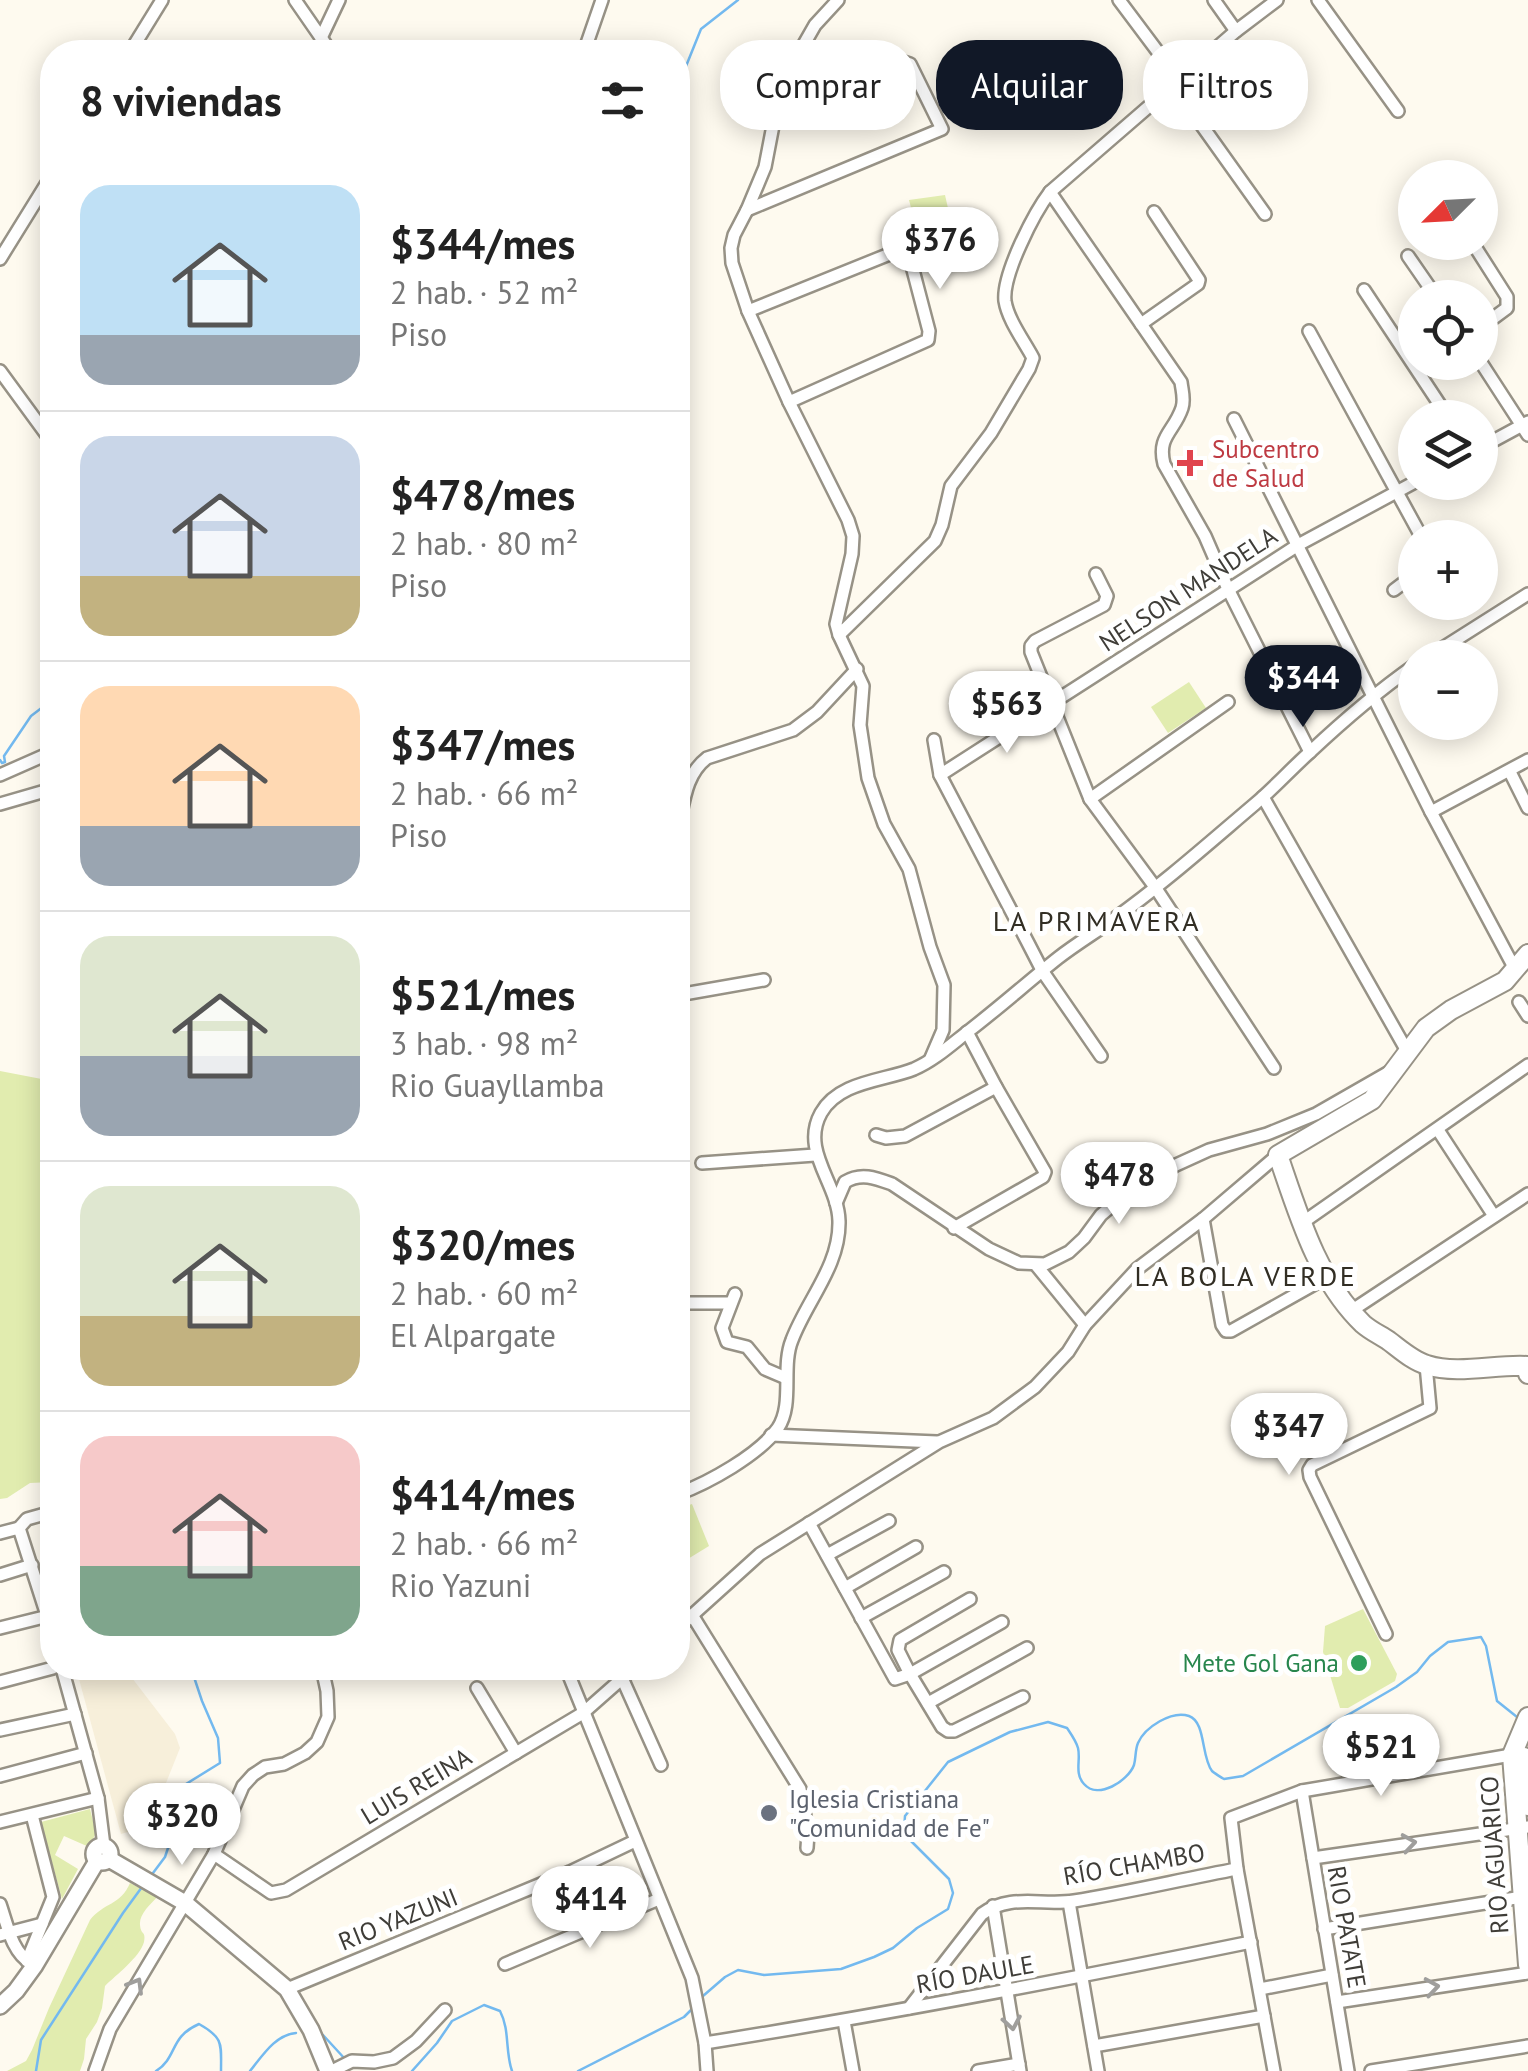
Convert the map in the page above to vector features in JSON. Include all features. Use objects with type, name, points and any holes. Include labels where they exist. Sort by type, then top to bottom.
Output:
[{"type":"main road","points":[[1528,954],[1505,981],[1426,1028],[1372,1100],[1278,1155],[1302,1223],[1327,1277],[1371,1331],[1426,1365],[1528,1368]]},
{"type":"main road","points":[[1518,1747],[1528,1717]]},
{"type":"main road","name":"RIO AGUARICO","points":[[1518,1747],[1528,1806]]},
{"type":"main road","name":"RIO AGUARICO","points":[[1522,1776],[1528,1969]]},
{"type":"street","points":[[137,40],[162,0]]},
{"type":"street","points":[[295,0],[320,38]]},
{"type":"street","points":[[320,38],[339,0]]},
{"type":"street","points":[[588,40],[602,0]]},
{"type":"street","points":[[807,40],[838,0]]},
{"type":"street","points":[[1119,0],[1147,40]]},
{"type":"street","points":[[1214,0],[1236,31]]},
{"type":"street","points":[[1318,0],[1398,111]]},
{"type":"street","points":[[1225,40],[1271,2]]},
{"type":"street","points":[[747,210],[942,129],[916,76]]},
{"type":"street","points":[[838,635],[935,541],[952,486],[992,432],[1029,369],[1033,358],[1008,310],[1006,292],[1033,216],[1050,192],[1143,111]]},
{"type":"street","points":[[772,130],[765,167],[734,235],[732,262],[748,311],[788,402],[853,536],[836,624],[863,686],[860,725],[868,778],[884,824],[909,869],[944,985],[943,1030],[930,1060]]},
{"type":"street","points":[[1208,130],[1265,214]]},
{"type":"street","points":[[1050,192],[1181,382],[1184,397],[1181,411],[1163,440],[1164,464],[1205,536],[1310,752]]},
{"type":"street","points":[[0,260],[40,195]]},
{"type":"street","points":[[1141,324],[1199,280],[1154,212]]},
{"type":"street","points":[[748,311],[907,247],[929,330],[928,340],[788,402]]},
{"type":"street","points":[[1498,284],[1508,303],[1498,315]]},
{"type":"street","points":[[1364,290],[1398,341]]},
{"type":"street","points":[[1308,331],[1398,492]]},
{"type":"street","points":[[0,370],[40,425]]},
{"type":"street","points":[[1493,380],[1526,428],[1498,440]]},
{"type":"street","points":[[1234,418],[1431,812],[1516,971]]},
{"type":"street","name":"NELSON MANDELA","points":[[940,775],[1298,545],[1398,492]]},
{"type":"street","points":[[1096,574],[1107,596],[1104,606],[1034,640],[1031,652],[1090,799],[1155,887],[1274,1068]]},
{"type":"street","points":[[1394,590],[1398,587]]},
{"type":"street","points":[[1455,640],[1528,594]]},
{"type":"street","points":[[690,777],[707,758],[793,730],[818,712],[857,669]]},
{"type":"street","points":[[690,1489],[745,1458],[771,1435],[783,1417],[786,1360],[792,1340],[836,1248],[836,1203],[815,1155],[816,1126],[834,1098],[914,1069],[968,1032],[1155,887],[1398,678]]},
{"type":"street","points":[[1090,799],[1228,702]]},
{"type":"street","points":[[934,740],[940,775],[1044,972],[1101,1056]]},
{"type":"street","points":[[0,775],[40,757]]},
{"type":"street","points":[[1431,812],[1528,760]]},
{"type":"street","points":[[1510,772],[1528,808]]},
{"type":"street","points":[[0,804],[40,792]]},
{"type":"street","points":[[1263,797],[1408,1051]]},
{"type":"street","points":[[690,993],[764,980]]},
{"type":"street","points":[[1518,1002],[1528,1016]]},
{"type":"street","points":[[954,1228],[1043,1177],[1044,1172],[968,1032]]},
{"type":"street","points":[[1302,1223],[1528,1065]]},
{"type":"street","points":[[836,1203],[846,1182],[874,1177],[892,1184],[954,1228],[1008,1258],[1036,1264],[1058,1259],[1121,1198],[1176,1165],[1316,1114],[1395,1069]]},
{"type":"street","points":[[876,1136],[905,1136],[996,1087]]},
{"type":"street","points":[[1438,1130],[1494,1216]]},
{"type":"street","points":[[702,1164],[815,1155]]},
{"type":"street","points":[[807,1848],[800,1789],[692,1615],[760,1554],[939,1442],[992,1418],[1035,1387],[1137,1269],[1278,1155]]},
{"type":"street","points":[[1351,1311],[1528,1194]]},
{"type":"street","points":[[1204,1218],[1226,1331],[1327,1277]]},
{"type":"street","points":[[1036,1264],[1085,1325]]},
{"type":"street","points":[[690,1302],[732,1299],[722,1328],[726,1342],[747,1347],[765,1369],[786,1378]]},
{"type":"street","points":[[1386,1634],[1309,1470],[1312,1464],[1430,1408],[1426,1365]]},
{"type":"street","points":[[771,1435],[939,1442]]},
{"type":"street","points":[[0,1533],[40,1517]]},
{"type":"street","points":[[827,1555],[889,1520]]},
{"type":"street","points":[[809,1522],[895,1679],[1002,1622]]},
{"type":"street","points":[[23,1523],[40,1590]]},
{"type":"street","points":[[844,1588],[916,1547]]},
{"type":"street","points":[[0,1575],[32,1565]]},
{"type":"street","points":[[861,1618],[944,1572]]},
{"type":"street","points":[[970,1599],[900,1640],[898,1650],[910,1674],[948,1731],[1022,1698]]},
{"type":"street","points":[[0,1628],[40,1618]]},
{"type":"street","points":[[928,1703],[1027,1648]]},
{"type":"street","points":[[0,1682],[40,1671]]},
{"type":"street","points":[[0,2006],[16,1991],[31,1963],[108,1858],[98,1798],[65,1680]]},
{"type":"street","points":[[95,2071],[110,2029],[181,1901],[214,1854],[243,1786],[265,1767],[284,1764],[317,1742],[328,1718],[325,1680]]},
{"type":"street","points":[[571,1680],[696,1991],[706,2071]]},
{"type":"street","name":"LUIS REINA","points":[[214,1854],[272,1893],[279,1892],[583,1713],[620,1680]]},
{"type":"street","points":[[623,1680],[661,1765]]},
{"type":"street","points":[[477,1688],[516,1753]]},
{"type":"street","points":[[0,1730],[75,1714]]},
{"type":"street","points":[[1274,2071],[1231,1818],[1302,1792],[1518,1747]]},
{"type":"street","points":[[0,1776],[86,1753]]},
{"type":"street","name":"RIO PATATE","points":[[1302,1792],[1348,2071]]},
{"type":"street","points":[[0,1822],[98,1798]]},
{"type":"street","points":[[31,1963],[53,1898],[32,1815]]},
{"type":"street","points":[[1313,1858],[1523,1828]]},
{"type":"street","name":"RIO YAZUNI","points":[[287,1989],[635,1842]]},
{"type":"street","points":[[108,1858],[181,1901],[287,1989],[330,2071],[352,2061],[384,2062],[394,2058],[445,2010]]},
{"type":"street","name":"RÍO CHAMBO","points":[[993,1906],[1022,1901],[1069,1902],[1237,1868]]},
{"type":"street","points":[[1324,1928],[1525,1896]]},
{"type":"street","points":[[505,1964],[659,1899]]},
{"type":"street","points":[[1069,1902],[1098,2071]]},
{"type":"street","points":[[0,1904],[5,1934],[31,1963]]},
{"type":"street","points":[[908,2009],[982,1914],[993,1906],[1020,2068],[978,2071]]},
{"type":"street","points":[[5,1934],[42,1924]]},
{"type":"street","name":"RÍO DAULE","points":[[705,2043],[1007,1991],[1251,1942]]},
{"type":"street","points":[[1337,2002],[1528,1969]]},
{"type":"street","points":[[1260,1989],[1332,1975]]},
{"type":"street","points":[[1094,2046],[1264,2016]]},
{"type":"street","points":[[844,2021],[853,2071]]},
{"type":"street","points":[[1371,2071],[1528,2046]]},
{"type":"shaded area","points":[[79,1680],[134,1680],[175,1734],[180,1748],[164,1788],[146,1797],[128,1832],[121,1834]]},
{"type":"green space","points":[[945,195],[955,239],[921,246],[909,200]]},
{"type":"green space","points":[[1189,682],[1206,708],[1168,733],[1151,707]]},
{"type":"green space","points":[[0,1071],[40,1079],[40,1483],[30,1483],[0,1499]]},
{"type":"green space","points":[[690,1505],[709,1546],[690,1558]]},
{"type":"green space","name":"Mete Gol Gana","points":[[1363,1609],[1397,1674],[1395,1681],[1348,1708],[1340,1708],[1323,1652],[1325,1626]]},
{"type":"green space","points":[[90,1809],[96,1833],[89,1847],[64,1836],[55,1855],[78,1869],[62,1899],[41,1822]]},
{"type":"green space","points":[[130,1883],[157,1897],[141,1917],[142,1948],[105,1986],[102,2008],[86,2039],[80,2071],[7,2071],[26,2061],[90,1920],[122,1896]]},
{"type":"waterway","points":[[690,56],[701,29],[738,0]]},
{"type":"waterway","points":[[0,760],[5,762],[4,756],[40,709]]},
{"type":"waterway","points":[[703,1996],[738,1970],[764,1975],[841,1969],[893,1948],[948,1909],[953,1893],[949,1879],[910,1840],[904,1829],[905,1816],[948,1762],[1010,1732],[1048,1722],[1067,1728],[1078,1748],[1081,1780],[1097,1790],[1126,1777],[1134,1765],[1138,1743],[1153,1726],[1175,1715],[1189,1716],[1201,1732],[1212,1771],[1224,1779],[1243,1776],[1396,1687],[1448,1642],[1481,1637],[1497,1701],[1517,1717]]},
{"type":"waterway","points":[[150,1877],[165,1857],[173,1833],[176,1798],[186,1784],[220,1763],[218,1738],[195,1680]]},
{"type":"waterway","points":[[36,2071],[41,2040],[142,1887]]},
{"type":"waterway","points":[[412,2071],[452,2021],[484,2005],[500,2011],[503,2018],[512,2071]]},
{"type":"waterway","points":[[578,2071],[684,2017],[692,2009]]},
{"type":"waterway","points":[[156,2071],[183,2035],[199,2024],[213,2033],[219,2043],[221,2071]]},
{"type":"waterway","points":[[250,2071],[276,2042],[296,2033]]},
{"type":"waterway","points":[[320,2035],[345,2059]]},
{"type":"place","name":"Subcentro de Salud","points":[[1190,463]]},
{"type":"place","name":"Mete Gol Gana","points":[[1359,1663]]},
{"type":"place","name":"Iglesia Cristiana \"Comunidad de Fe\"","points":[[769,1813]]},
{"type":"district","name":"LA PRIMAVERA","points":[[1097,921]]},
{"type":"district","name":"LA BOLA VERDE","points":[[1246,1276]]}]
